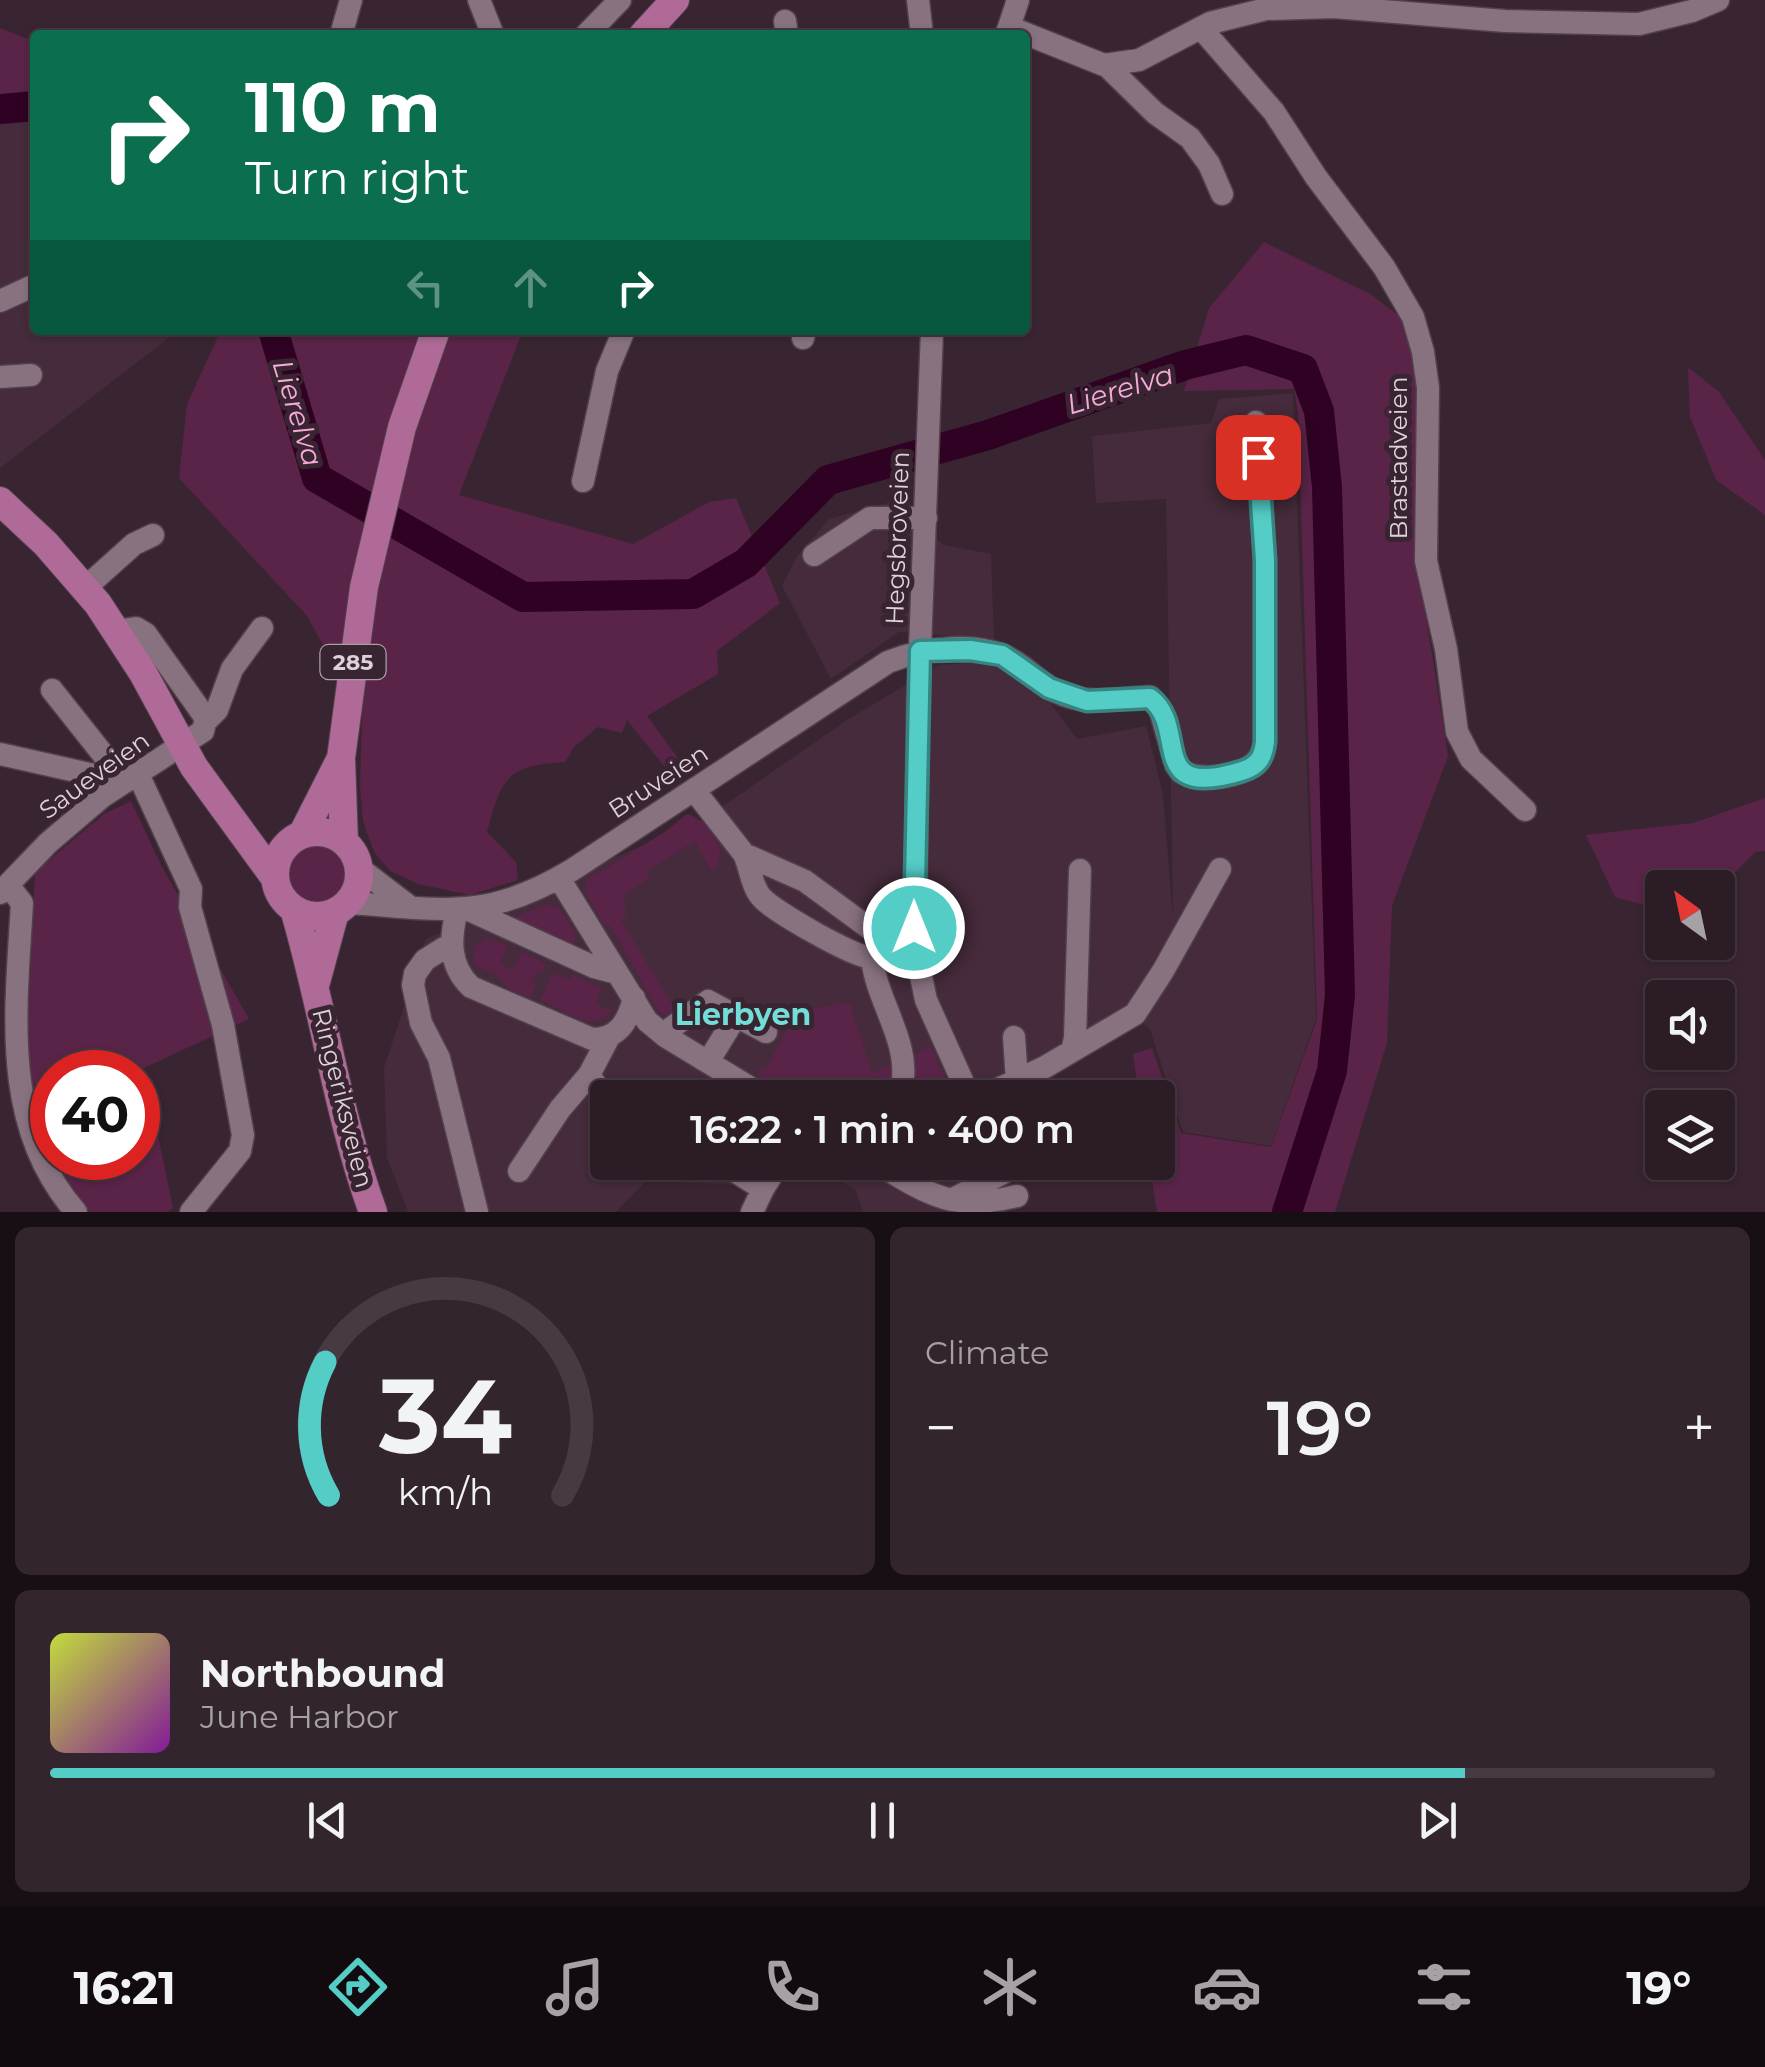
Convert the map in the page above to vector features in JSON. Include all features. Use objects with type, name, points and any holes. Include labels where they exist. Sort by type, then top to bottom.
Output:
[{"type":"main road","points":[[648,30],[675,0]]},
{"type":"main road","name":"285","points":[[359,868],[344,841],[341,758],[356,635],[368,566],[398,444],[434,335]]},
{"type":"main road","name":"Ringeriksveien","points":[[0,501],[46,544],[117,631],[181,746],[275,878],[282,898],[294,910],[316,984],[351,1148],[373,1212]]},
{"type":"main road","name":"285","points":[[275,878],[278,857],[297,837],[341,758]]},
{"type":"main road","points":[[224,804],[297,837],[324,832],[344,841]]},
{"type":"main road","name":"Ringeriksveien","points":[[316,984],[341,908],[356,889],[359,868]]},
{"type":"main road","points":[[294,910],[314,916],[341,908]]},
{"type":"street","points":[[342,30],[351,0]]},
{"type":"street","points":[[479,0],[491,30]]},
{"type":"street","points":[[591,30],[620,0]]},
{"type":"street","points":[[918,0],[921,30]]},
{"type":"street","points":[[1008,30],[1018,0]]},
{"type":"street","points":[[1030,35],[1106,65],[1139,60],[1231,16],[1300,7],[1505,21],[1639,24],[1718,0]]},
{"type":"street","name":"Brastadveien","points":[[1201,28],[1274,112],[1316,177],[1384,267],[1413,317],[1428,388],[1426,562],[1446,649],[1457,732],[1471,759],[1525,810]]},
{"type":"street","points":[[1106,65],[1155,113],[1190,138],[1209,164],[1222,194]]},
{"type":"street","points":[[0,301],[30,286]]},
{"type":"street","points":[[583,481],[607,370],[622,335]]},
{"type":"street","name":"Hegsbroveien","points":[[932,335],[920,651],[915,948],[926,1000],[962,1080]]},
{"type":"street","points":[[0,377],[31,375]]},
{"type":"street","points":[[920,651],[970,650],[1002,655],[1049,688],[1087,701],[1150,698],[1160,709],[1176,765],[1189,775],[1222,776],[1255,766],[1265,742],[1265,560],[1256,422]]},
{"type":"street","points":[[814,554],[870,518],[926,514]]},
{"type":"street","points":[[85,588],[134,544],[153,535]]},
{"type":"street","points":[[117,631],[136,628],[146,634],[205,722]]},
{"type":"street","name":"Saueveien","points":[[4,889],[74,820],[203,731],[205,722],[217,710],[232,669],[262,628]]},
{"type":"street","name":"Bruveien","points":[[341,908],[463,910],[510,901],[559,878],[888,662],[920,651]]},
{"type":"street","points":[[52,690],[131,778],[192,889],[190,908],[223,1025],[243,1130],[240,1150],[190,1212]]},
{"type":"street","points":[[0,754],[131,778]]},
{"type":"street","points":[[694,790],[744,854],[761,898],[861,958],[880,950],[915,948]]},
{"type":"street","points":[[744,854],[805,881],[880,950]]},
{"type":"street","points":[[359,868],[410,907]]},
{"type":"street","points":[[1019,1080],[1127,1020],[1146,1000],[1220,869]]},
{"type":"street","points":[[1072,1051],[1080,870]]},
{"type":"street","points":[[559,878],[647,1021],[738,1080]]},
{"type":"street","points":[[4,889],[22,903],[12,1113],[76,1212]]},
{"type":"street","points":[[609,1037],[586,1038],[471,986],[461,977],[451,934],[463,910],[594,967],[617,973]]},
{"type":"street","points":[[452,948],[444,948],[425,960],[415,974],[414,985],[420,1023],[439,1058],[477,1212]]},
{"type":"street","points":[[880,950],[874,975],[904,1062],[903,1078]]},
{"type":"street","points":[[0,1018],[18,978]]},
{"type":"street","points":[[519,1172],[560,1109],[589,1075],[609,1037],[624,1025],[634,998]]},
{"type":"street","points":[[663,1034],[708,1001],[766,1032]]},
{"type":"street","points":[[708,1062],[736,1016]]},
{"type":"street","points":[[1014,1037],[1017,1080]]},
{"type":"street","points":[[589,1075],[592,1080]]},
{"type":"street","points":[[749,1180],[763,1189]]},
{"type":"street","points":[[752,1212],[769,1180]]},
{"type":"street","points":[[905,1180],[936,1198],[967,1204],[1021,1204],[1009,1180]]},
{"type":"street","points":[[954,1199],[983,1180]]},
{"type":"shaded area","points":[[0,28],[30,40],[30,107],[0,110]]},
{"type":"shaded area","points":[[30,106],[30,335],[173,335],[0,468],[0,109]]},
{"type":"shaded area","points":[[1264,242],[1370,294],[1407,322],[1416,352],[1416,554],[1448,756],[1392,906],[1387,1043],[1335,1212],[1157,1212],[1152,1180],[1175,1180],[1175,1115],[1181,1133],[1271,1147],[1317,1019],[1298,413],[1294,389],[1184,391],[1209,308]]},
{"type":"shaded area","points":[[219,335],[521,335],[459,495],[633,544],[709,502],[736,498],[780,603],[717,651],[718,674],[647,716],[684,766],[685,773],[676,778],[668,771],[627,720],[622,733],[598,727],[574,747],[565,762],[518,771],[497,798],[487,832],[516,862],[518,880],[470,895],[418,884],[390,871],[374,852],[363,821],[362,715],[307,616],[179,478],[187,404]]},
{"type":"shaded area","points":[[1688,367],[1719,392],[1765,460],[1765,515],[1716,480],[1690,417]]},
{"type":"shaded area","points":[[1293,393],[1316,1019],[1271,1146],[1183,1132],[1175,1107],[1175,1080],[1166,1080],[1150,1029],[1130,1011],[1162,946],[1127,1011],[1002,1080],[590,1080],[590,1180],[770,1180],[764,1186],[646,1181],[616,1212],[408,1212],[387,1158],[384,1068],[426,939],[706,818],[847,720],[939,665],[993,661],[1043,693],[1077,739],[1146,726],[1163,795],[1173,918],[1166,499],[1096,503],[1092,436],[1211,423],[1219,399]]},
{"type":"shaded area","points":[[891,502],[944,545],[991,554],[994,639],[899,632],[831,679],[782,586],[798,555],[829,519]]},
{"type":"shaded area","points":[[1765,798],[1765,851],[1755,852],[1735,873],[1645,870],[1645,905],[1615,897],[1586,835],[1693,823]]},
{"type":"shaded area","points":[[131,801],[161,865],[249,1019],[160,1061],[160,1050],[30,1050],[30,1101],[25,1088],[35,872],[104,814]]},
{"type":"shaded area","points":[[687,814],[703,823],[716,838],[718,864],[712,872],[695,841],[647,871],[650,878],[624,894],[626,916],[621,920],[672,1005],[673,1011],[665,1016],[657,1010],[616,935],[610,926],[604,925],[584,890],[590,875],[604,870]]},
{"type":"shaded area","points":[[316,845],[337,853],[345,874],[337,895],[316,903],[295,895],[287,874],[295,853]]},
{"type":"shaded area","points":[[546,904],[560,909],[576,934],[573,949],[509,919]]},
{"type":"shaded area","points":[[488,938],[508,946],[500,964],[513,970],[522,952],[546,964],[542,973],[536,972],[532,982],[537,984],[530,998],[507,988],[497,975],[473,965],[475,946]]},
{"type":"shaded area","points":[[553,973],[570,980],[572,974],[604,990],[598,994],[597,1002],[603,1009],[612,1009],[606,1017],[589,1021],[540,1000]]},
{"type":"shaded area","points":[[850,1003],[872,1073],[931,1047],[946,1080],[765,1080],[757,1075],[761,1068],[765,1070],[798,1010]]},
{"type":"shaded area","points":[[1152,1048],[1163,1080],[1137,1080],[1133,1054]]},
{"type":"shaded area","points":[[160,1145],[173,1208],[168,1212],[90,1212],[60,1181],[160,1180]]},
{"type":"shaded area","points":[[839,1180],[993,1180],[1007,1212],[863,1212],[855,1189]]},
{"type":"waterway","name":"Lierelva","points":[[0,109],[30,106]]},
{"type":"waterway","name":"Lierelva","points":[[274,335],[317,478],[523,597],[693,594],[746,563],[828,480],[988,435],[1185,365],[1246,350],[1303,369],[1319,411],[1327,487],[1340,995],[1332,1071],[1287,1212]]},
{"type":"district","name":"Lierbyen","points":[[743,1014]]},
{"type":"route","points":[[914,928],[920,651],[970,650],[1002,655],[1049,688],[1087,701],[1150,698],[1160,709],[1176,765],[1189,775],[1232,774],[1248,770],[1261,759],[1265,742],[1265,560],[1258,457]]}]
